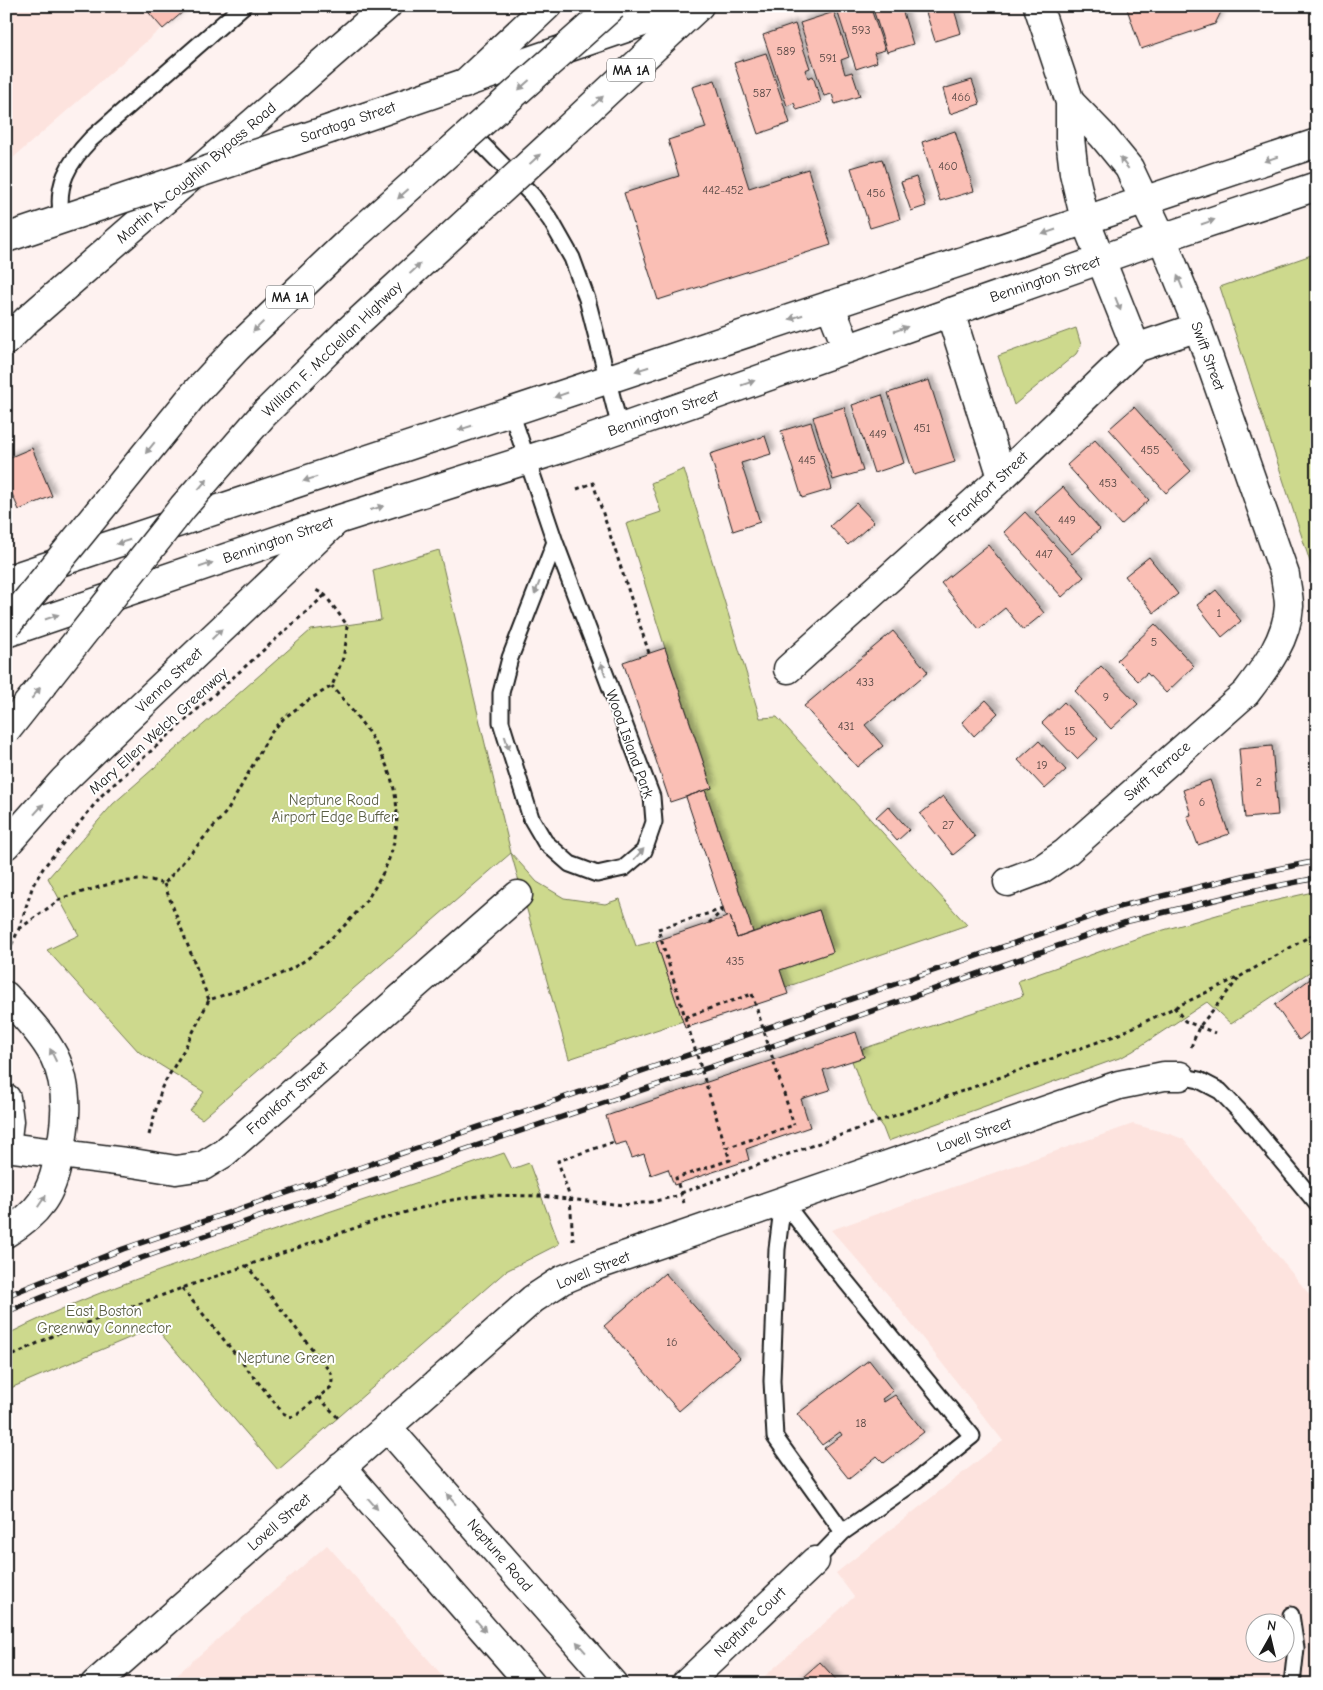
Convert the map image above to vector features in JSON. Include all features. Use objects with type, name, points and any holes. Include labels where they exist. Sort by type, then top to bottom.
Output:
[{"type":"main road","name":"Martin A. Coughlin Bypass Road","points":[[6,341],[387,6]]},
{"type":"main road","points":[[464,84],[547,6]]},
{"type":"main road","name":"MA 1A","points":[[6,626],[194,394],[237,348],[348,242],[613,6]]},
{"type":"main road","name":"Saratoga Street","points":[[6,238],[690,6]]},
{"type":"main road","name":"William F. McClellan Highway","points":[[6,731],[183,507],[263,416],[346,333],[699,6]]},
{"type":"main road","name":"Swift Street","points":[[1038,6],[1070,102],[1070,138],[1074,174],[1085,220],[1136,348]]},
{"type":"main road","name":"Swift Street","points":[[1070,102],[1102,135],[1129,168],[1146,201],[1198,327],[1285,575],[1289,606],[1282,635]]},
{"type":"main road","points":[[6,580],[1317,143]]},
{"type":"main road","name":"Bennington Street","points":[[6,633],[337,520],[527,460],[1162,238],[1317,186]]},
{"type":"main road","points":[[830,306],[847,348]]},
{"type":"main road","points":[[950,312],[1002,477]]},
{"type":"main road","name":"Frankfort Street","points":[[788,669],[1002,477],[1136,348],[1198,327]]},
{"type":"main road","name":"Vienna Street","points":[[6,845],[64,780],[337,520]]},
{"type":"main road","name":"Swift Terrace","points":[[1008,882],[1040,870],[1065,853],[1246,693],[1268,664],[1282,635]]},
{"type":"main road","name":"Frankfort Street","points":[[6,1147],[176,1170],[203,1166],[224,1152],[518,895]]},
{"type":"main road","points":[[6,996],[46,1042],[60,1071],[66,1120],[64,1139],[50,1187],[42,1202],[17,1226],[6,1233]]},
{"type":"main road","name":"Lovell Street","points":[[95,1684],[533,1299],[562,1280],[598,1265],[783,1200],[1119,1085],[1156,1077],[1180,1076]]},
{"type":"main road","points":[[6,1098],[9,1121],[6,1147]]},
{"type":"main road","name":"Neptune Road","points":[[388,1427],[613,1684]]},
{"type":"main road","points":[[341,1467],[531,1684]]},
{"type":"main road","name":"Neptune Court","points":[[686,1684],[815,1561]]},
{"type":"lane","points":[[62,219],[59,196],[61,185],[77,154],[243,6]]},
{"type":"lane","points":[[468,130],[532,195],[551,221],[572,258],[587,300],[620,428]]},
{"type":"lane","name":"Wood Island Park","points":[[511,412],[555,542],[652,797],[654,822],[644,851],[624,868],[597,874],[570,864],[546,842],[531,818],[501,722],[501,693],[510,658],[555,542]]},
{"type":"lane","points":[[1180,1076],[1198,1080],[1220,1091],[1245,1117],[1317,1204]]},
{"type":"lane","points":[[783,1200],[777,1249],[772,1381],[775,1437],[843,1532]]},
{"type":"lane","points":[[783,1200],[830,1262],[972,1436],[912,1483],[843,1532],[815,1561]]},
{"type":"lane","points":[[1292,1684],[1294,1662]]},
{"type":"path","points":[[577,489],[592,483],[649,653]]},
{"type":"path","points":[[164,884],[228,810],[270,734],[284,718],[307,700],[332,686],[343,658],[347,624],[325,595],[314,590]]},
{"type":"path","name":"Mary Ellen Welch Greenway","points":[[19,929],[33,885],[44,867],[102,795],[325,595]]},
{"type":"path","points":[[147,1141],[162,1087],[185,1048],[209,1000],[256,983],[303,961],[348,923],[383,875],[395,838],[398,819],[396,798],[381,754],[367,732],[332,686]]},
{"type":"path","points":[[6,950],[10,948],[19,929],[62,898],[113,883],[151,880],[164,884]]},
{"type":"path","points":[[164,884],[209,1000]]},
{"type":"path","points":[[681,1193],[676,1178],[730,1160],[658,929],[723,909],[709,923]]},
{"type":"path","points":[[6,1358],[52,1336],[182,1288],[378,1220],[466,1197],[512,1195],[570,1198],[623,1204],[651,1202],[681,1195],[681,1193],[1117,1035],[1241,976],[1317,932]]},
{"type":"path","points":[[1180,1076],[1199,1027],[1241,976]]},
{"type":"path","points":[[685,1017],[752,994],[794,1125],[726,1148]]},
{"type":"path","points":[[1174,1007],[1186,1021],[1215,1033]]},
{"type":"path","points":[[568,1246],[574,1241],[570,1198],[558,1162],[614,1142]]},
{"type":"path","points":[[182,1288],[283,1413],[291,1417],[298,1414],[331,1387],[331,1373],[247,1266]]},
{"type":"path","points":[[319,1397],[338,1418]]},
{"type":"shaded area","points":[[6,6],[187,6],[6,164]]},
{"type":"shaded area","points":[[1133,1124],[1183,1139],[1317,1304],[1317,1684],[756,1684],[854,1597],[836,1573],[1003,1441],[890,1297],[831,1230]]},
{"type":"shaded area","points":[[327,1545],[450,1684],[166,1684]]},
{"type":"green space","points":[[1317,253],[1317,583],[1220,287]]},
{"type":"green space","points":[[1076,328],[1081,345],[1076,354],[1014,405],[998,356]]},
{"type":"green space","points":[[684,469],[760,718],[777,717],[967,925],[786,987],[780,970],[833,952],[819,910],[753,932],[705,790],[712,788],[626,524],[661,512],[651,483]]},
{"type":"green space","name":"Neptune Road Airport Edge Buffer","points":[[439,550],[511,853],[202,1119],[190,1111],[204,1092],[139,1052],[47,950],[79,935],[48,878],[113,804],[311,630],[381,620],[373,570]]},
{"type":"green space","points":[[511,853],[537,882],[564,898],[605,904],[620,899],[636,946],[656,941],[683,1021],[569,1059]]},
{"type":"green space","points":[[1317,891],[1317,967],[1231,1024],[1207,1002],[1122,1057],[888,1141],[883,1128],[871,1111],[852,1061],[864,1057],[862,1049],[1023,996],[1018,981],[1146,935],[1238,909]]},
{"type":"green space","name":"Neptune Green","points":[[504,1153],[512,1169],[529,1163],[559,1244],[506,1271],[278,1470],[155,1327],[6,1390],[6,1335],[27,1324],[159,1271]]},
{"type":"building","points":[[143,6],[190,6],[163,29]]},
{"type":"building","points":[[848,6],[870,6],[885,50],[874,53],[877,62],[856,69],[837,10]]},
{"type":"building","points":[[872,6],[901,6],[913,44],[887,52]]},
{"type":"building","points":[[924,6],[953,6],[961,33],[935,41]]},
{"type":"building","points":[[1126,6],[1224,6],[1215,24],[1141,49]]},
{"type":"building","points":[[834,12],[849,57],[841,60],[845,74],[852,72],[860,96],[835,104],[832,94],[824,96],[800,23]]},
{"type":"building","points":[[795,24],[810,68],[805,70],[808,78],[813,76],[821,102],[797,110],[794,103],[787,106],[763,35]]},
{"type":"building","points":[[766,53],[790,123],[758,134],[734,63]]},
{"type":"building","points":[[715,80],[749,188],[808,169],[831,245],[658,300],[624,193],[679,176],[668,140],[706,128],[692,87]]},
{"type":"building","points":[[972,80],[980,104],[950,114],[943,89]]},
{"type":"building","points":[[955,131],[974,191],[940,201],[922,142]]},
{"type":"building","points":[[882,159],[900,219],[870,228],[851,168]]},
{"type":"building","points":[[916,177],[926,206],[911,211],[901,182]]},
{"type":"building","points":[[929,380],[955,462],[914,475],[888,393]]},
{"type":"building","points":[[882,395],[904,463],[874,473],[852,405]]},
{"type":"building","points":[[844,407],[863,471],[833,480],[813,417]]},
{"type":"building","points":[[1134,407],[1191,471],[1166,493],[1109,429]]},
{"type":"building","points":[[811,422],[832,489],[802,498],[781,431]]},
{"type":"building","points":[[765,436],[771,454],[741,463],[760,522],[733,531],[710,454]]},
{"type":"building","points":[[1095,440],[1149,500],[1121,525],[1067,465]]},
{"type":"building","points":[[32,448],[52,496],[19,510],[6,480],[6,459]]},
{"type":"building","points":[[1063,487],[1100,529],[1072,554],[1035,512]]},
{"type":"building","points":[[856,503],[874,522],[848,545],[830,526]]},
{"type":"building","points":[[1025,512],[1084,577],[1062,597],[1004,532]]},
{"type":"building","points":[[988,545],[1044,613],[1023,630],[1005,608],[979,629],[941,583]]},
{"type":"building","points":[[1149,557],[1178,594],[1154,613],[1125,576]]},
{"type":"building","points":[[1216,590],[1241,621],[1222,637],[1197,605]]},
{"type":"building","points":[[1155,624],[1194,666],[1166,693],[1147,673],[1138,681],[1117,660]]},
{"type":"building","points":[[893,631],[928,672],[865,725],[883,746],[857,767],[804,706]]},
{"type":"building","points":[[665,648],[712,788],[670,802],[623,662]]},
{"type":"building","points":[[1101,666],[1138,704],[1111,729],[1075,691]]},
{"type":"building","points":[[986,700],[998,713],[974,736],[962,722]]},
{"type":"building","points":[[1064,702],[1098,739],[1077,759],[1042,723]]},
{"type":"building","points":[[1039,741],[1066,770],[1045,789],[1018,760]]},
{"type":"building","points":[[1272,746],[1278,815],[1245,818],[1239,749]]},
{"type":"building","points":[[1210,780],[1229,834],[1198,845],[1187,816],[1191,815],[1183,790]]},
{"type":"building","points":[[705,790],[753,932],[737,938],[730,916],[726,917],[686,797]]},
{"type":"building","points":[[943,796],[975,837],[953,855],[920,814]]},
{"type":"building","points":[[888,806],[909,830],[897,841],[876,817]]},
{"type":"building","points":[[819,910],[833,952],[780,970],[788,994],[685,1028],[656,941],[730,916],[737,938]]},
{"type":"building","points":[[1317,974],[1317,1026],[1299,1040],[1275,1005]]},
{"type":"building","points":[[856,1032],[864,1057],[823,1070],[830,1090],[801,1099],[810,1127],[746,1149],[749,1160],[674,1185],[668,1169],[651,1175],[644,1154],[632,1158],[626,1142],[615,1145],[606,1116]]},
{"type":"building","points":[[665,1273],[740,1358],[679,1411],[604,1326]]},
{"type":"building","points":[[869,1360],[893,1391],[882,1399],[884,1402],[895,1395],[924,1432],[884,1463],[877,1456],[849,1479],[824,1448],[842,1435],[840,1432],[822,1445],[797,1414]]},
{"type":"building","points":[[820,1662],[840,1684],[795,1684]]},
{"type":"railway","points":[[6,1296],[123,1249],[1122,906],[1247,875],[1317,861]]},
{"type":"railway","points":[[6,1312],[130,1262],[265,1215],[749,1054],[1129,921],[1251,891],[1317,878]]},
{"type":"park label","name":"East Boston Greenway Connector","points":[[104,1320]]}]
